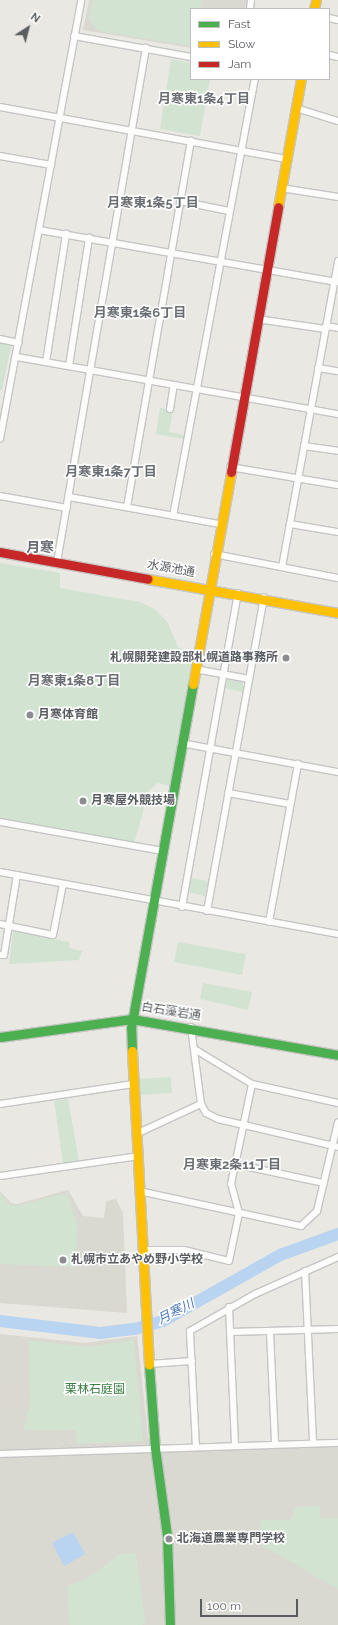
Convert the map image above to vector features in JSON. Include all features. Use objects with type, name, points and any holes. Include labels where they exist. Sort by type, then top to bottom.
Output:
[{"type":"street","points":[[0,439],[2,423],[17,357],[81,0]]},
{"type":"street","points":[[74,36],[190,57]]},
{"type":"street","points":[[57,562],[146,48]]},
{"type":"street","points":[[172,516],[219,261],[255,80]]},
{"type":"street","points":[[170,1625],[167,1536],[156,1448],[147,1337],[136,1134],[132,1019],[195,669],[219,524],[244,398],[301,80]]},
{"type":"street","points":[[0,107],[286,159]]},
{"type":"street","points":[[296,108],[338,120]]},
{"type":"street","points":[[127,507],[170,252],[191,141]]},
{"type":"street","points":[[0,156],[51,165]]},
{"type":"street","points":[[281,188],[338,198]]},
{"type":"street","points":[[180,202],[229,211]]},
{"type":"street","points":[[39,230],[336,282]]},
{"type":"street","points":[[46,362],[66,234]]},
{"type":"street","points":[[69,366],[89,238]]},
{"type":"street","points":[[282,567],[318,368],[336,282],[338,261]]},
{"type":"street","points":[[257,319],[326,328],[338,328]]},
{"type":"street","points":[[0,339],[19,343]]},
{"type":"street","points":[[17,357],[338,414]]},
{"type":"street","points":[[318,368],[338,371]]},
{"type":"street","points":[[170,409],[174,385]]},
{"type":"street","points":[[304,446],[338,451]]},
{"type":"street","points":[[230,467],[297,480],[338,485]]},
{"type":"street","points":[[0,496],[67,508]]},
{"type":"street","points":[[69,497],[219,524]]},
{"type":"street","points":[[290,524],[338,532]]},
{"type":"street","name":"水源池通","points":[[0,552],[238,593],[338,613]]},
{"type":"street","points":[[214,554],[338,578]]},
{"type":"street","points":[[182,907],[238,593]]},
{"type":"street","points":[[207,911],[264,598]]},
{"type":"street","points":[[195,669],[249,679]]},
{"type":"street","points":[[181,743],[338,772]]},
{"type":"street","points":[[269,922],[298,764]]},
{"type":"street","points":[[228,793],[290,804]]},
{"type":"street","points":[[0,822],[162,851]]},
{"type":"street","points":[[0,872],[182,907],[338,934]]},
{"type":"street","points":[[0,954],[4,955],[7,926],[17,875]]},
{"type":"street","points":[[0,924],[53,935],[63,884]]},
{"type":"street","name":"白石藻岩通","points":[[0,1037],[132,1019],[191,1027],[338,1055]]},
{"type":"street","points":[[191,1027],[196,1050],[201,1104],[206,1113],[218,1119],[335,1146]]},
{"type":"street","points":[[196,1050],[252,1084],[338,1103]]},
{"type":"street","points":[[0,1104],[134,1084]]},
{"type":"street","points":[[142,1250],[184,1250],[229,1261],[239,1213],[231,1184],[252,1084]]},
{"type":"street","points":[[136,1134],[201,1104]]},
{"type":"street","points":[[139,1191],[301,1226],[315,1216],[335,1146],[338,1122]]},
{"type":"street","points":[[0,1176],[138,1156]]},
{"type":"street","points":[[235,1164],[324,1184]]},
{"type":"street","points":[[196,1447],[190,1330],[229,1307],[338,1257]]},
{"type":"street","points":[[305,1271],[313,1444]]},
{"type":"street","points":[[229,1307],[235,1446]]},
{"type":"street","points":[[230,1332],[338,1329]]},
{"type":"street","points":[[270,1332],[275,1444]]},
{"type":"street","points":[[149,1364],[192,1362]]},
{"type":"street","points":[[0,1454],[338,1443]]},
{"type":"shaded area","points":[[89,0],[247,0],[245,8],[190,8],[190,48],[83,30]]},
{"type":"shaded area","name":"札幌市立あやめ野小学校","points":[[68,1190],[83,1216],[104,1218],[106,1201],[116,1199],[123,1213],[127,1313],[0,1303],[0,1191],[11,1203],[17,1204]]},
{"type":"shaded area","name":"北海道農業専門学校","points":[[0,1334],[85,1343],[137,1336],[150,1453],[338,1447],[338,1625],[0,1625]]},
{"type":"green space","points":[[93,0],[202,0],[200,8],[190,8],[190,46],[98,31],[89,18]]},
{"type":"green space","points":[[171,59],[190,63],[190,80],[210,80],[200,136],[160,129]]},
{"type":"green space","points":[[0,341],[11,346],[2,390],[0,390]]},
{"type":"green space","points":[[160,408],[173,410],[169,432],[184,435],[183,439],[156,434]]},
{"type":"green space","points":[[0,563],[60,573],[60,588],[140,602],[155,609],[168,623],[178,647],[193,654],[170,786],[158,783],[145,794],[143,813],[134,843],[0,819]]},
{"type":"green space","points":[[228,678],[243,681],[243,692],[225,688]]},
{"type":"green space","points":[[190,878],[208,881],[205,896],[187,892]]},
{"type":"green space","points":[[13,931],[69,942],[69,948],[82,951],[79,960],[9,964]]},
{"type":"green space","points":[[178,942],[246,954],[242,975],[174,962]]},
{"type":"green space","points":[[203,983],[252,992],[248,1010],[200,999]]},
{"type":"green space","points":[[171,1077],[172,1093],[140,1095],[139,1079]]},
{"type":"green space","points":[[68,1099],[79,1161],[63,1163],[54,1101]]},
{"type":"green space","points":[[0,1192],[9,1205],[15,1206],[62,1194],[70,1198],[77,1225],[76,1267],[0,1264]]},
{"type":"green space","name":"栗林石庭園","points":[[29,1340],[88,1347],[134,1340],[143,1441],[77,1444],[76,1430],[23,1430],[30,1406]]},
{"type":"green space","points":[[320,1506],[320,1518],[338,1518],[338,1589],[258,1543],[261,1520],[291,1520],[296,1507]]},
{"type":"green space","points":[[136,1553],[145,1622],[142,1625],[70,1625],[67,1586],[86,1579],[120,1554]]},
{"type":"water","points":[[73,1532],[85,1554],[64,1566],[52,1543]]},
{"type":"waterway","name":"月寒川","points":[[0,1321],[100,1333],[135,1329],[163,1321],[280,1255],[338,1234]]},
{"type":"traffic: fast","points":[[132,1051],[131,1028],[193,684]]},
{"type":"traffic: fast","points":[[0,1037],[132,1019],[338,1055]]},
{"type":"traffic: fast","points":[[149,1365],[155,1448],[167,1536],[170,1625]]},
{"type":"traffic: slow","points":[[314,8],[316,0]]},
{"type":"traffic: slow","points":[[278,207],[301,80]]},
{"type":"traffic: slow","points":[[193,684],[231,472]]},
{"type":"traffic: slow","points":[[148,579],[338,613]]},
{"type":"traffic: slow","points":[[132,1051],[149,1365]]},
{"type":"traffic: jam","points":[[231,472],[278,207]]},
{"type":"traffic: jam","points":[[0,552],[148,579]]},
{"type":"place","name":"札幌開発建設部札幌道路事務所","points":[[286,658]]},
{"type":"place","name":"月寒体育館","points":[[30,715]]},
{"type":"place","name":"月寒屋外競技場","points":[[83,801]]},
{"type":"place","name":"札幌市立あやめ野小学校","points":[[63,1260]]},
{"type":"place","name":"北海道農業専門学校","points":[[169,1539]]},
{"type":"district","name":"月寒東1条4丁目","points":[[204,99]]},
{"type":"district","name":"月寒東1条5丁目","points":[[153,203]]},
{"type":"district","name":"月寒東1条6丁目","points":[[140,313]]},
{"type":"district","name":"月寒東1条7丁目","points":[[111,472]]},
{"type":"district","name":"月寒","points":[[40,547]]},
{"type":"district","name":"月寒東1条8丁目","points":[[74,681]]},
{"type":"district","name":"月寒東2条11丁目","points":[[232,1165]]}]
